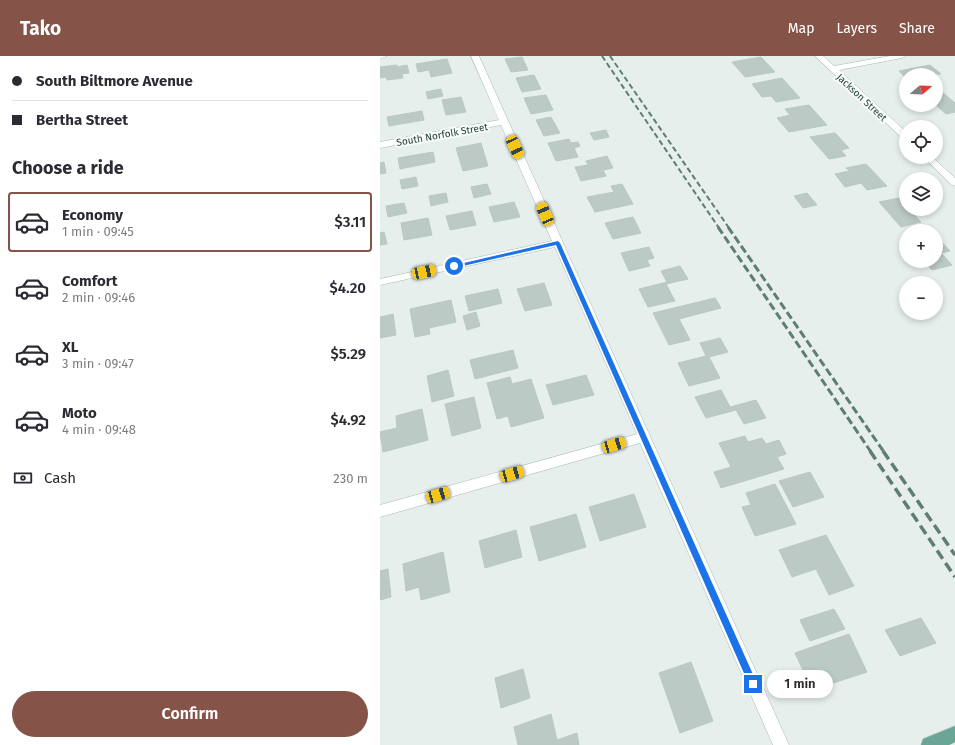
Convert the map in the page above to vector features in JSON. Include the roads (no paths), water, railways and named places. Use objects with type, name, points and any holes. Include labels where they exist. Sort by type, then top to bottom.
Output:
[{"type":"main road","points":[[929,745],[955,734]]},
{"type":"street","points":[[474,56],[781,745]]},
{"type":"street","name":"Jackson Street","points":[[819,56],[899,131]]},
{"type":"street","points":[[832,69],[902,56]]},
{"type":"street","name":"South Norfolk Street","points":[[380,145],[504,122]]},
{"type":"street","points":[[935,164],[955,183]]},
{"type":"street","points":[[380,282],[558,243]]},
{"type":"street","points":[[380,511],[643,437]]},
{"type":"railway","points":[[602,56],[719,228]]},
{"type":"railway","points":[[610,56],[729,228]]},
{"type":"railway","points":[[718,227],[871,452]]},
{"type":"railway","points":[[728,227],[884,452]]},
{"type":"railway","points":[[870,451],[955,577]]},
{"type":"railway","points":[[883,451],[955,555]]}]
